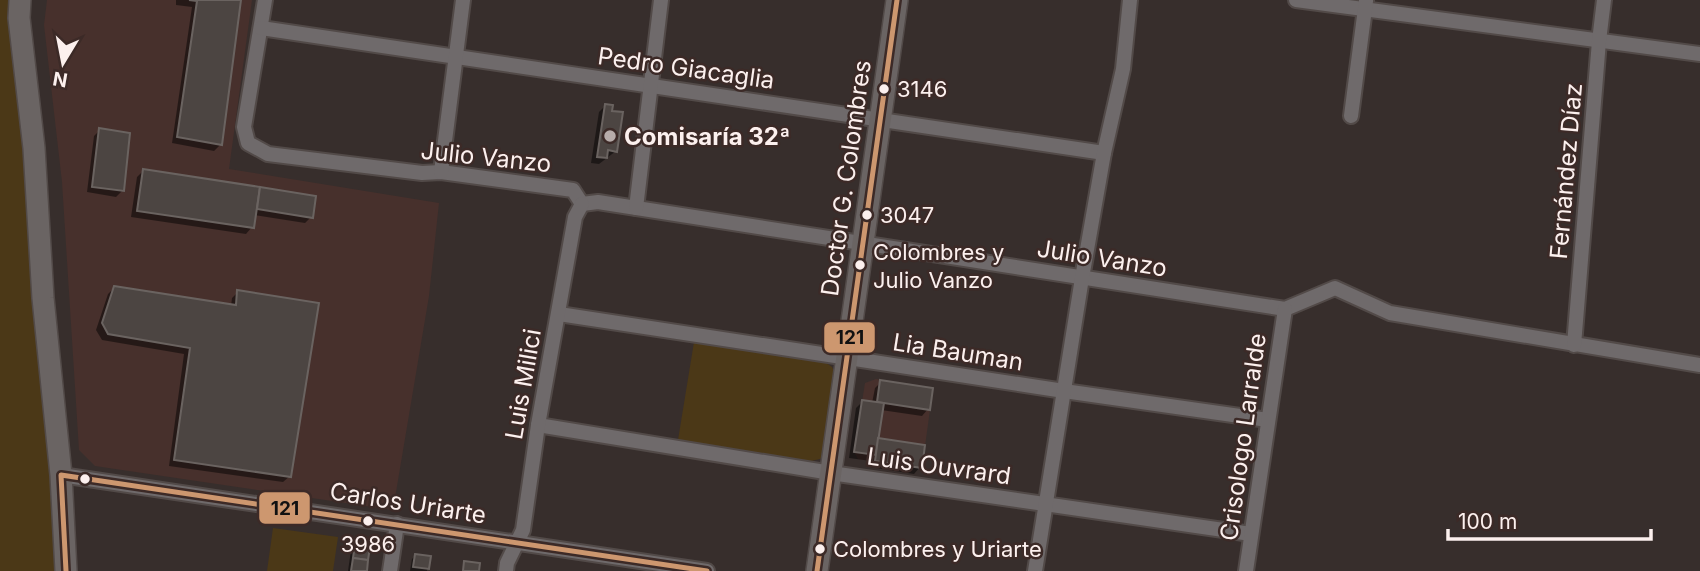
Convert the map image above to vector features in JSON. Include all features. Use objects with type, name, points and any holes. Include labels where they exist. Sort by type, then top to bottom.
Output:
[{"type":"street","points":[[20,0],[19,18],[34,148],[43,298],[61,475],[66,571]]},
{"type":"street","points":[[261,28],[265,0]]},
{"type":"street","points":[[441,172],[463,0]]},
{"type":"street","points":[[636,208],[661,0]]},
{"type":"street","name":"Doctor G. Colombres","points":[[817,571],[897,0]]},
{"type":"street","points":[[1035,571],[1082,278],[1104,153],[1123,69],[1130,0]]},
{"type":"street","points":[[1296,0],[1366,4],[1700,54]]},
{"type":"street","name":"Fernández Díaz","points":[[1574,345],[1604,0]]},
{"type":"street","points":[[1351,116],[1366,4]]},
{"type":"street","name":"Pedro Giacaglia","points":[[261,28],[1104,153]]},
{"type":"street","name":"Julio Vanzo","points":[[261,28],[244,127],[248,143],[268,154],[422,173],[441,172],[573,190],[582,204],[598,202],[1285,309]]},
{"type":"street","name":"Luis Milici","points":[[506,571],[523,530],[538,425],[575,217],[582,204]]},
{"type":"street","points":[[1285,309],[1335,288],[1390,313],[1700,365]]},
{"type":"street","name":"Crisologo Larralde","points":[[1246,571],[1285,309]]},
{"type":"street","name":"Lia Bauman","points":[[559,314],[1268,420]]},
{"type":"street","name":"Luis Ouvrard","points":[[538,425],[831,473],[1251,534]]},
{"type":"street","name":"Carlos Uriarte","points":[[61,475],[517,543],[614,564],[707,571]]},
{"type":"street","points":[[390,571],[397,524]]},
{"type":"shaded area","points":[[0,0],[20,0],[66,571],[0,571]]},
{"type":"shaded area","points":[[47,0],[252,0],[229,169],[439,203],[429,296],[393,510],[95,466],[79,450],[62,182],[44,25]]},
{"type":"shaded area","points":[[694,342],[825,362],[832,367],[837,377],[825,454],[820,459],[811,461],[678,440]]},
{"type":"shaded area","points":[[876,379],[933,388],[922,468],[858,459],[854,452],[865,383]]},
{"type":"shaded area","points":[[273,528],[338,537],[333,571],[267,571]]},
{"type":"building","points":[[189,0],[241,0],[222,145],[177,137],[197,1]]},
{"type":"building","points":[[605,104],[613,105],[612,111],[623,112],[617,152],[608,150],[607,158],[597,157]]},
{"type":"building","points":[[99,128],[130,133],[124,191],[92,187]]},
{"type":"building","points":[[143,169],[260,187],[254,228],[137,211]]},
{"type":"building","points":[[260,187],[316,196],[313,218],[257,209]]},
{"type":"building","points":[[114,286],[236,305],[237,290],[319,303],[291,477],[174,460],[190,348],[108,334],[102,323]]},
{"type":"building","points":[[880,380],[933,388],[930,410],[877,402]]},
{"type":"building","points":[[862,400],[884,403],[876,455],[854,452]]},
{"type":"building","points":[[878,438],[925,445],[922,468],[875,461]]},
{"type":"building","points":[[355,544],[370,547],[368,560],[353,558]]},
{"type":"building","points":[[415,554],[431,556],[429,569],[413,567]]},
{"type":"building","points":[[353,558],[368,560],[367,571],[351,571]]},
{"type":"building","points":[[464,561],[480,563],[479,571],[463,571]]},
{"type":"transit line","name":"121","points":[[817,571],[897,0]]},
{"type":"transit line","name":"121","points":[[66,571],[61,475],[707,571]]},
{"type":"place","name":"3146","points":[[884,89]]},
{"type":"place","name":"Comisaría 32ª","points":[[610,136]]},
{"type":"place","name":"3047","points":[[867,215]]},
{"type":"place","name":"Colombres y Julio Vanzo","points":[[860,265]]},
{"type":"place","name":"3986","points":[[368,521]]},
{"type":"place","name":"Colombres y Uriarte","points":[[820,549]]}]
